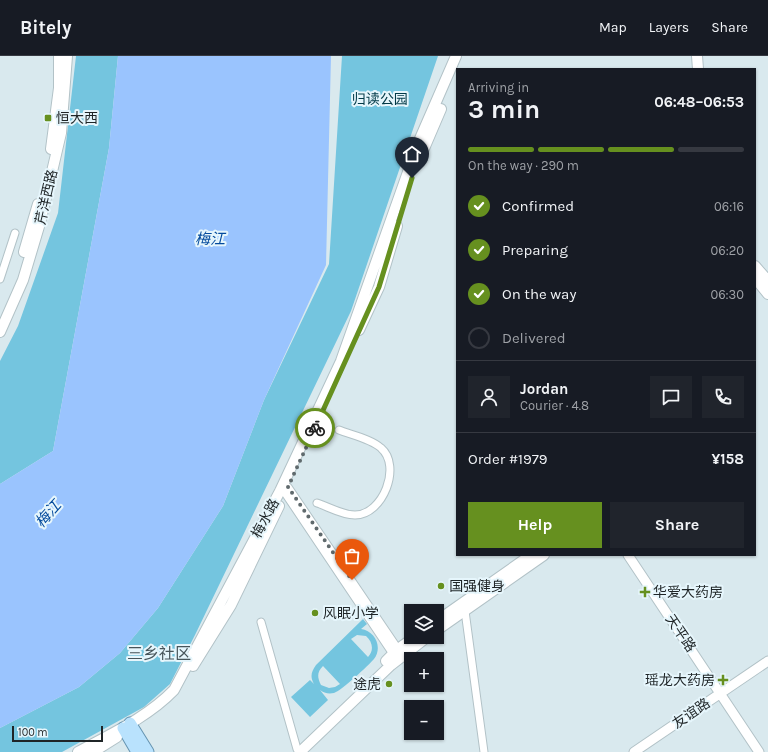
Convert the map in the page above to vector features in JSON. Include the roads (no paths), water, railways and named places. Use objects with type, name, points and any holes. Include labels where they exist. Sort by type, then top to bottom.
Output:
[{"type":"main road","name":"芹洋西路","points":[[0,317],[18,274],[40,199],[52,143],[59,88],[59,56]]},
{"type":"main road","name":"芹洋西路","points":[[0,332],[23,280],[40,223],[61,134],[67,56]]},
{"type":"main road","name":"梅水路","points":[[94,752],[128,728],[169,703],[175,696],[232,604],[341,361],[419,141],[456,56]]},
{"type":"main road","name":"梅水路","points":[[458,68],[463,56]]},
{"type":"main road","points":[[690,56],[692,68]]},
{"type":"main road","points":[[697,56],[698,68]]},
{"type":"main road","name":"梅水路","points":[[284,489],[379,287],[412,178],[456,72]]},
{"type":"main road","points":[[756,267],[768,281]]},
{"type":"main road","points":[[756,279],[768,294]]},
{"type":"main road","points":[[444,616],[530,556]]},
{"type":"main road","points":[[444,625],[543,556]]},
{"type":"main road","points":[[297,751],[396,651],[406,644]]},
{"type":"main road","points":[[297,751],[391,665],[418,644]]},
{"type":"main road","name":"梅水路","points":[[78,752],[128,728]]},
{"type":"main road","points":[[128,728],[137,752]]},
{"type":"main road","points":[[128,728],[148,752]]},
{"type":"street","points":[[0,279],[15,233]]},
{"type":"street","points":[[317,502],[342,513],[356,515],[368,512],[385,494],[389,483],[390,469],[387,456],[381,448],[361,438],[338,430]]},
{"type":"street","points":[[284,489],[396,651]]},
{"type":"street","name":"天平路","points":[[629,556],[759,752]]},
{"type":"street","points":[[464,611],[484,752]]},
{"type":"street","points":[[261,622],[297,751]]},
{"type":"street","name":"友谊路","points":[[634,752],[768,661]]},
{"type":"water","name":"梅江","points":[[118,56],[331,56],[326,265],[264,400],[223,506],[158,608],[120,653],[79,687],[0,728],[0,484],[53,451],[109,148]]},
{"type":"place","name":"恒大西","points":[[48,118]]},
{"type":"place","name":"国强健身","points":[[441,586]]},
{"type":"place","name":"华爱大药房","points":[[645,592]]},
{"type":"place","name":"风眠小学","points":[[315,613]]},
{"type":"place","name":"瑶龙大药房","points":[[723,680]]},
{"type":"place","name":"途虎","points":[[389,684]]},
{"type":"district","name":"三乡社区","points":[[159,653]]},
{"type":"park label","name":"归读公园","points":[[380,99]]}]
